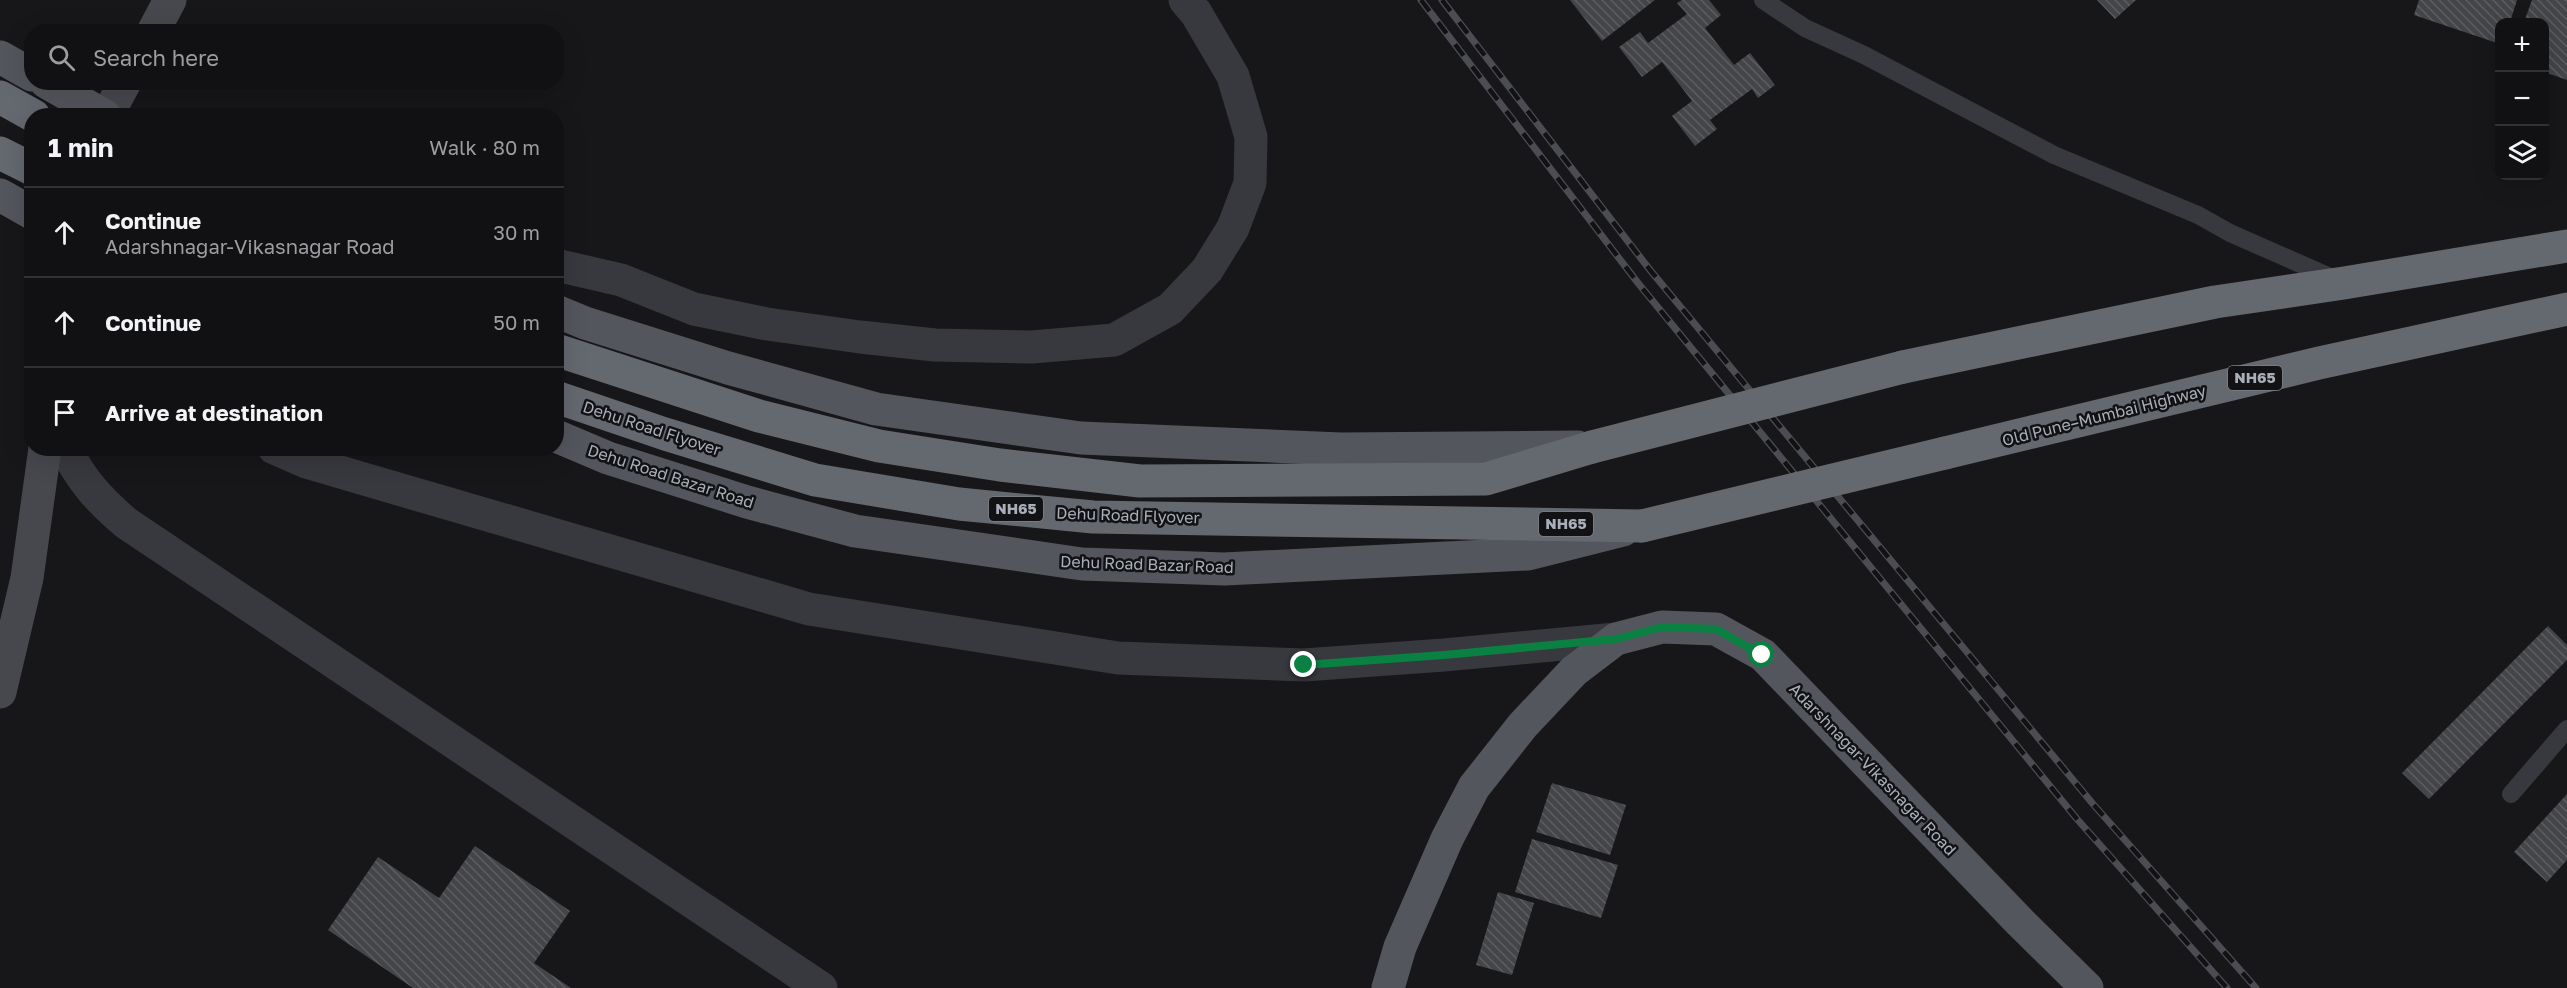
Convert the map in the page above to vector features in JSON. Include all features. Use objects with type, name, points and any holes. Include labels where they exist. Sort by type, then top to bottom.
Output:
[{"type":"highway","points":[[0,97],[24,110]]},
{"type":"highway","points":[[0,153],[24,165]]},
{"type":"highway","points":[[2344,283],[2567,246]]},
{"type":"highway","name":"Dehu Road Flyover","points":[[564,353],[770,419],[879,446],[1000,465],[1140,481],[1486,479],[1592,447],[1903,367],[2215,302],[2344,283]]},
{"type":"highway","name":"Old Pune–Mumbai Highway","points":[[1642,526],[2319,363],[2567,309]]},
{"type":"highway","name":"Dehu Road Flyover","points":[[564,400],[665,434],[815,480],[959,504],[1093,517],[1642,526]]},
{"type":"main road","points":[[0,57],[24,70]]},
{"type":"main road","points":[[60,90],[92,108]]},
{"type":"main road","points":[[0,195],[24,208]]},
{"type":"main road","points":[[564,314],[728,368],[876,409],[1081,438],[1341,449],[1592,447]]},
{"type":"main road","name":"Dehu Road Bazar Road","points":[[564,439],[608,458],[747,502],[855,531],[1082,564],[1224,569],[1528,554],[1642,526]]},
{"type":"main road","name":"Adarshnagar-Vikasnagar Road","points":[[1388,988],[1400,946],[1447,839],[1474,787],[1523,724],[1574,671],[1616,639],[1662,627],[1716,629],[1762,655],[2020,922],[2087,988]]},
{"type":"street","points":[[157,24],[170,0]]},
{"type":"street","points":[[564,267],[621,280],[694,309],[767,324],[860,337],[935,345],[1032,347],[1114,340],[1170,309],[1207,270],[1233,228],[1250,183],[1251,137],[1233,76],[1196,13],[1185,0]]},
{"type":"street","points":[[110,108],[121,90]]},
{"type":"street","points":[[0,692],[27,578],[44,456]]},
{"type":"street","points":[[68,456],[79,475],[98,499],[126,523],[821,988]]},
{"type":"street","points":[[294,456],[317,465],[809,609],[1118,658],[1304,665],[1616,639]]},
{"type":"street","points":[[1372,988],[1400,946]]},
{"type":"lane","points":[[1763,0],[1805,28],[1864,55],[2054,155],[2198,215],[2230,233],[2344,283]]},
{"type":"lane","points":[[2511,795],[2567,729]]},
{"type":"building","points":[[1570,0],[1655,0],[1602,41]]},
{"type":"building","points":[[1682,0],[1709,0],[1721,15],[1705,28],[1734,65],[1750,53],[1775,85],[1758,98],[1752,89],[1710,120],[1717,129],[1695,146],[1672,116],[1692,101],[1662,62],[1642,77],[1619,47],[1640,32],[1648,43],[1687,14],[1677,3]]},
{"type":"building","points":[[2097,0],[2136,0],[2115,19]]},
{"type":"building","points":[[2419,0],[2517,0],[2511,18],[2495,18],[2495,42],[2414,15]]},
{"type":"building","points":[[2532,0],[2567,0],[2567,80],[2549,74],[2549,18],[2525,18]]},
{"type":"building","points":[[2548,626],[2567,645],[2567,660],[2429,799],[2402,773]]},
{"type":"building","points":[[1552,783],[1626,805],[1610,855],[1536,832]]},
{"type":"building","points":[[2567,794],[2567,860],[2547,882],[2514,852]]},
{"type":"building","points":[[1532,839],[1618,865],[1601,918],[1515,892]]},
{"type":"building","points":[[475,846],[570,911],[534,963],[571,988],[413,988],[328,930],[378,857],[439,898]]},
{"type":"building","points":[[1498,892],[1534,903],[1512,975],[1476,965]]},
{"type":"railway","points":[[1421,0],[1638,283],[2077,819],[2227,988]]},
{"type":"railway","points":[[1442,0],[1650,270],[2093,804],[2256,988]]},
{"type":"route","points":[[1304,665],[1616,639],[1662,627],[1716,629],[1762,655]]}]
